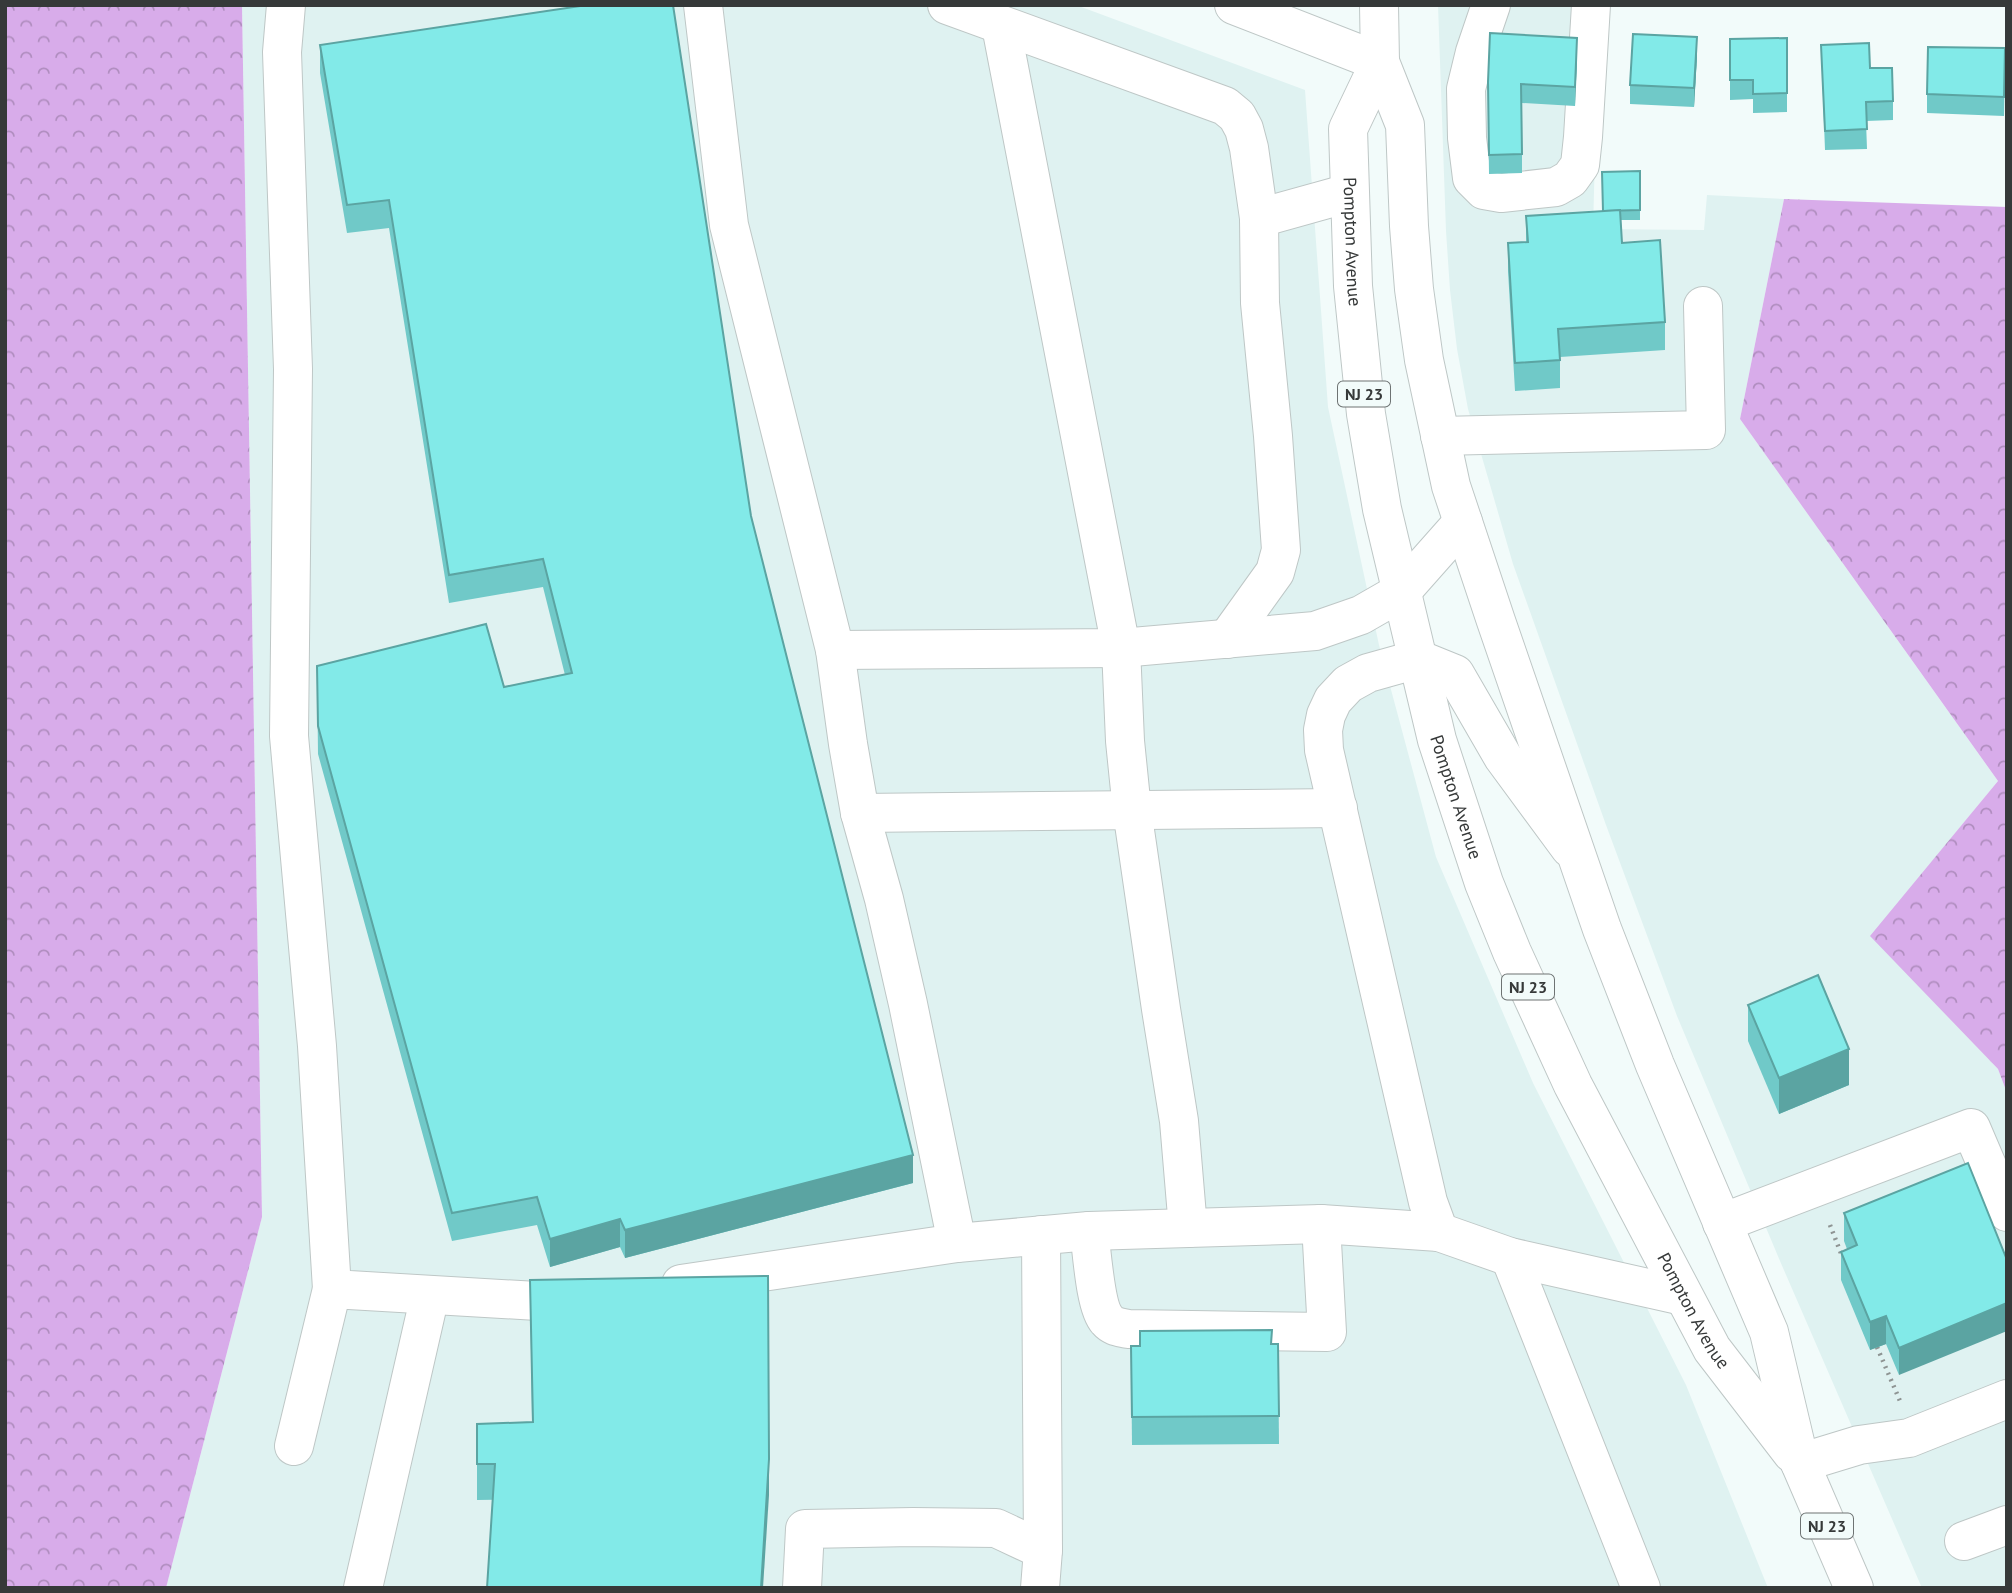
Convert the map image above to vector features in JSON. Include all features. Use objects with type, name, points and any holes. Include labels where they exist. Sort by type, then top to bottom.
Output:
[{"type":"main road","points":[[286,5],[282,52],[293,369],[289,736],[317,1046],[332,1289],[294,1446]]},
{"type":"main road","points":[[703,5],[729,225],[835,650],[860,813],[884,899],[908,1004],[957,1243]]},
{"type":"main road","points":[[947,5],[1224,106],[1237,116],[1244,129],[1250,148],[1259,218],[1259,303],[1273,436],[1281,550],[1275,572],[1227,639]]},
{"type":"main road","points":[[1234,5],[1380,62]]},
{"type":"main road","name":"Pompton Avenue","points":[[1379,5],[1380,62],[1405,125],[1409,226],[1424,360],[1451,486],[1602,929],[1650,1054],[1769,1332],[1800,1463],[1854,1588]]},
{"type":"main road","points":[[1490,5],[1466,89],[1467,138],[1472,178],[1484,190],[1501,193],[1556,187],[1570,179],[1580,165],[1591,5]]},
{"type":"main road","points":[[1001,26],[1121,648],[1125,741],[1132,810],[1180,1121],[1188,1228]]},
{"type":"main road","name":"Pompton Avenue","points":[[1380,62],[1348,129],[1353,286],[1366,414],[1382,509],[1437,740],[1484,883],[1512,952],[1573,1085],[1712,1349],[1800,1463]]},
{"type":"main road","points":[[1259,218],[1349,193]]},
{"type":"main road","points":[[1440,436],[1706,430],[1703,306]]},
{"type":"main road","points":[[835,650],[1121,648],[1315,631],[1361,615],[1401,592],[1464,522]]},
{"type":"main road","points":[[1439,1232],[1428,1202],[1324,750],[1323,730],[1333,701],[1348,684],[1367,673],[1418,659],[1455,674],[1503,757],[1579,859]]},
{"type":"main road","points":[[860,813],[1338,808]]},
{"type":"main road","points":[[1722,1223],[1971,1128],[2007,1212]]},
{"type":"main road","points":[[332,1289],[554,1302],[957,1243],[1089,1231],[1321,1224],[1439,1232],[1510,1257],[1683,1296]]},
{"type":"main road","points":[[1089,1231],[1099,1305],[1104,1318],[1114,1326],[1128,1329],[1327,1332],[1321,1224]]},
{"type":"main road","points":[[1040,1588],[1043,1550],[1041,1236]]},
{"type":"main road","points":[[1510,1257],[1642,1588]]},
{"type":"main road","points":[[363,1588],[430,1295]]},
{"type":"main road","points":[[1800,1463],[1859,1445],[1909,1438],[2007,1399]]},
{"type":"main road","points":[[1964,1541],[2007,1525]]},
{"type":"main road","points":[[802,1588],[805,1530],[996,1528],[1043,1550]]},
{"type":"path","points":[[1832,1229],[1846,1264]]},
{"type":"path","points":[[1877,1347],[1892,1382]]},
{"type":"shaded area","points":[[242,5],[1076,5],[1305,90],[1328,407],[1379,645],[1436,857],[1533,1083],[1686,1385],[1768,1588],[166,1588],[262,1217]]},
{"type":"shaded area","points":[[1438,5],[1599,5],[1593,229],[1704,230],[1707,195],[1784,199],[1740,419],[1998,781],[1871,936],[1998,1069],[2007,1093],[2007,1588],[1922,1588],[1677,1016],[1606,825],[1513,564],[1468,409],[1450,290]]},
{"type":"green space","points":[[5,5],[242,5],[262,1217],[166,1588],[5,1588]]},
{"type":"green space","points":[[1784,199],[2007,207],[2007,1093],[1998,1069],[1870,936],[1998,781],[1740,419]]},
{"type":"building","points":[[587,5],[673,5],[751,516],[913,1155],[625,1230],[620,1219],[550,1239],[537,1197],[452,1213],[318,726],[317,666],[486,624],[504,687],[572,673],[543,559],[449,575],[389,200],[347,205],[320,45]]},
{"type":"building","points":[[1490,33],[1577,38],[1575,87],[1521,84],[1522,154],[1489,155]]},
{"type":"building","points":[[1633,34],[1697,37],[1694,88],[1630,85]]},
{"type":"building","points":[[1787,38],[1787,93],[1753,94],[1753,80],[1730,80],[1730,39]]},
{"type":"building","points":[[1869,43],[1870,68],[1892,68],[1893,101],[1866,102],[1867,129],[1825,131],[1821,45]]},
{"type":"building","points":[[1928,47],[2005,48],[2004,97],[1927,94]]},
{"type":"building","points":[[1640,171],[1640,210],[1603,211],[1602,172]]},
{"type":"building","points":[[1620,210],[1622,243],[1660,240],[1665,322],[1558,329],[1560,360],[1515,363],[1508,243],[1528,242],[1526,216]]},
{"type":"building","points":[[1818,975],[1849,1049],[1779,1078],[1748,1005]]},
{"type":"building","points":[[1968,1163],[2007,1260],[2007,1303],[1899,1348],[1886,1316],[1870,1322],[1841,1252],[1857,1245],[1844,1213]]},
{"type":"building","points":[[768,1276],[769,1459],[761,1588],[487,1588],[495,1464],[477,1464],[477,1424],[533,1422],[530,1280]]},
{"type":"building","points":[[1272,1330],[1271,1344],[1278,1344],[1279,1416],[1132,1417],[1131,1346],[1140,1346],[1140,1331]]}]
